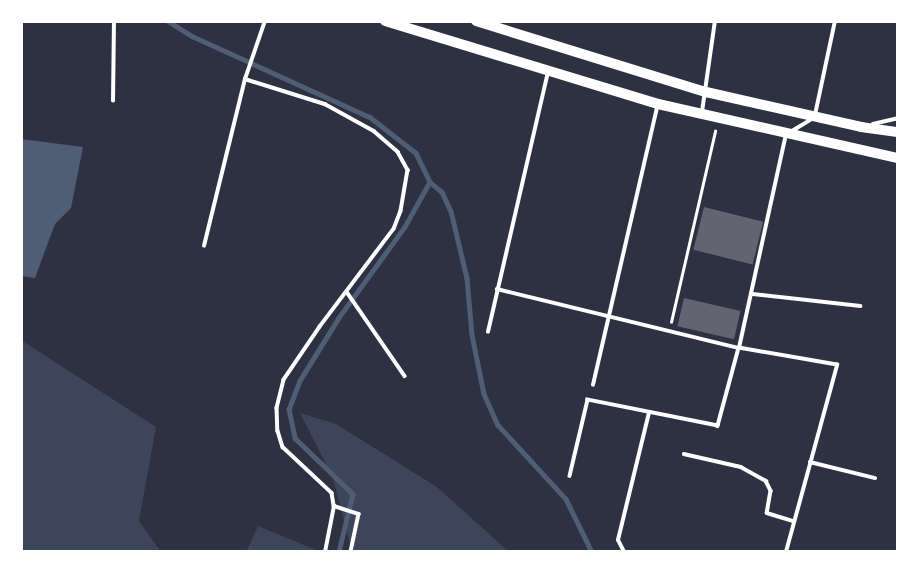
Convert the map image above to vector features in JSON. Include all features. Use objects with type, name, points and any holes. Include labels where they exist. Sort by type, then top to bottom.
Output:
[{"type":"main road","points":[[385,21],[657,104],[898,158]]},
{"type":"main road","points":[[476,21],[706,92],[861,127],[898,132]]},
{"type":"lane","points":[[114,21],[114,101]]},
{"type":"lane","points":[[204,246],[245,79],[265,21]]},
{"type":"lane","points":[[701,114],[715,21]]},
{"type":"lane","points":[[570,476],[588,400],[718,426],[753,294],[786,134],[815,116],[835,21]]},
{"type":"lane","points":[[488,332],[548,71]]},
{"type":"lane","points":[[245,79],[325,104],[374,131],[398,152],[408,170],[401,211],[394,229],[284,380],[278,408],[278,430],[283,447],[332,493],[334,506],[325,552]]},
{"type":"lane","points":[[593,385],[657,104]]},
{"type":"lane","points":[[861,127],[898,118]]},
{"type":"lane","points":[[497,289],[608,319],[739,348],[837,365],[786,552]]},
{"type":"lane","points":[[347,292],[405,376]]},
{"type":"lane","points":[[753,294],[860,306]]},
{"type":"lane","points":[[624,552],[618,540],[649,412]]},
{"type":"lane","points":[[684,454],[741,467],[766,481],[771,491],[767,513],[794,521]]},
{"type":"lane","points":[[810,462],[875,478]]},
{"type":"lane","points":[[334,506],[359,514],[351,552]]},
{"type":"path","points":[[669,332],[718,118]]},
{"type":"shaded area","points":[[21,139],[83,147],[71,208],[55,224],[35,278],[21,276]]},
{"type":"shaded area","points":[[21,340],[156,427],[139,521],[161,552],[21,552]]},
{"type":"shaded area","points":[[300,413],[336,424],[437,487],[509,552],[352,552],[333,478]]},
{"type":"shaded area","points":[[258,526],[321,552],[246,552]]},
{"type":"building","points":[[704,207],[763,222],[753,264],[693,250]]},
{"type":"building","points":[[684,298],[741,311],[734,339],[677,326]]},
{"type":"waterway","points":[[168,21],[192,36],[370,117],[416,153],[430,182],[405,227],[339,318],[300,381],[289,409],[295,438],[353,494],[339,552]]},
{"type":"waterway","points":[[430,182],[442,192],[451,211],[467,278],[472,335],[484,394],[498,425],[566,499],[592,552]]}]
